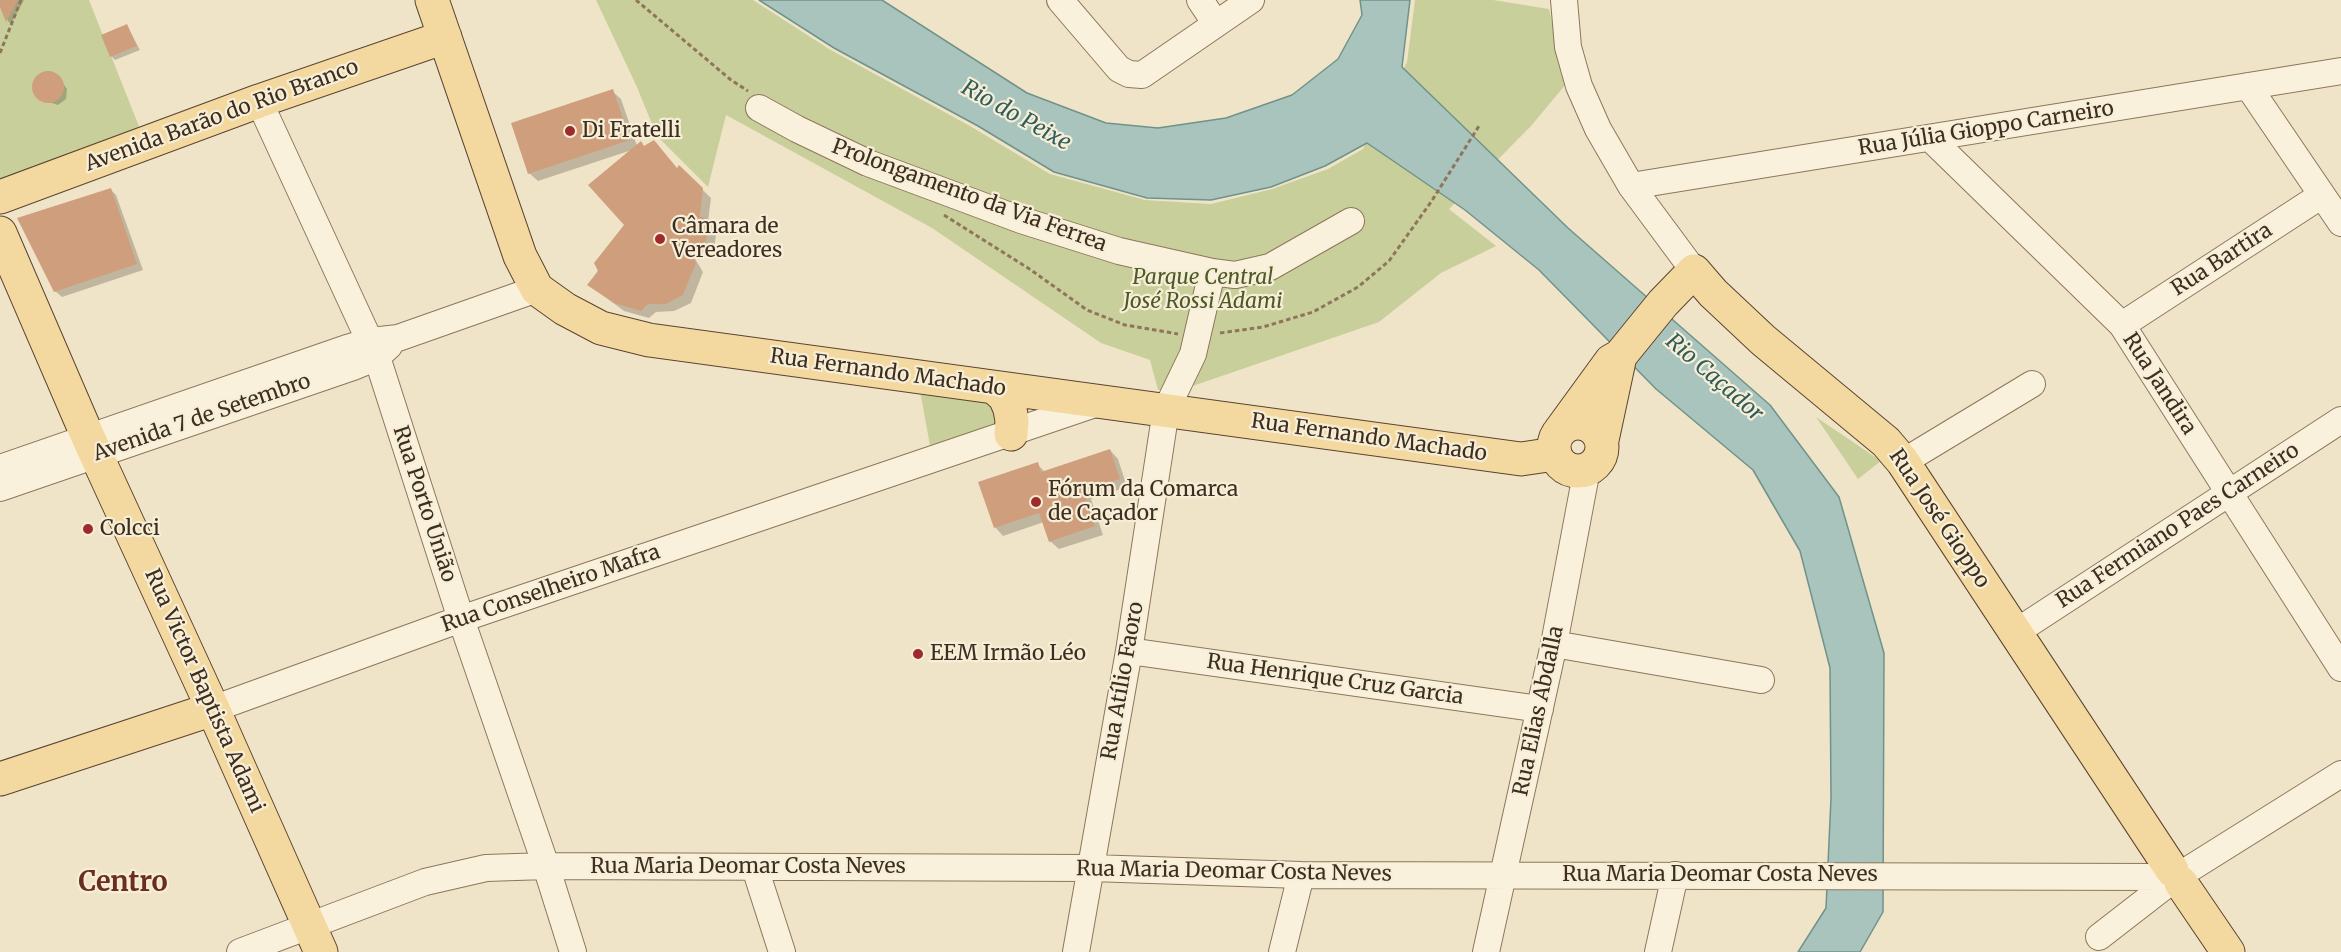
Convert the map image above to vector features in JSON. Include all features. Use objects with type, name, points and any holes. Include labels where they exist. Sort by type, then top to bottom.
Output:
[{"type":"main road","name":"Rua Fernando Machado","points":[[432,0],[520,256],[537,289],[565,309],[601,328],[649,340],[1521,459],[1557,443]]},
{"type":"main road","name":"Avenida Barão do Rio Branco","points":[[0,197],[259,101],[445,36]]},
{"type":"main road","name":"Rua Victor Baptista Adami","points":[[0,233],[92,445],[315,939]]},
{"type":"main road","points":[[1621,355],[1602,440],[1602,454],[1598,461],[1587,470],[1579,471],[1564,467],[1557,443],[1611,361],[1621,355],[1663,303],[1694,271]]},
{"type":"main road","name":"Rua José Gioppo","points":[[1694,271],[1713,293],[1763,340],[1886,442],[1903,462],[2175,877],[2228,952]]},
{"type":"main road","points":[[995,388],[1005,397],[1010,409],[1011,434]]},
{"type":"main road","points":[[1557,443],[1572,423],[1587,424],[1598,433],[1602,440]]},
{"type":"main road","name":"Rua Conselheiro Mafra","points":[[0,778],[213,709]]},
{"type":"street","points":[[1060,0],[1119,69],[1129,74],[1142,75],[1251,0]]},
{"type":"street","points":[[1200,0],[1216,24]]},
{"type":"street","name":"Rua José Gioppo","points":[[1564,0],[1568,47],[1579,86],[1598,129],[1631,186],[1694,271]]},
{"type":"street","name":"Rua Júlia Gioppo Carneiro","points":[[1631,186],[2341,71]]},
{"type":"street","points":[[2248,86],[2341,223]]},
{"type":"street","name":"Rua Porto União","points":[[259,101],[374,349],[461,619],[546,866],[573,952]]},
{"type":"street","name":"Prolongamento da Via Ferrea","points":[[759,108],[868,163],[1021,220],[1119,251],[1212,272],[1235,275],[1270,267],[1351,221]]},
{"type":"street","name":"Rua Jandira","points":[[1930,138],[2122,325],[2341,668]]},
{"type":"street","name":"Rua Bartira","points":[[2122,325],[2322,195]]},
{"type":"street","name":"Rua Atílio Faoro","points":[[1076,952],[1129,651],[1166,410],[1193,354],[1212,272]]},
{"type":"street","name":"Avenida 7 de Setembro","points":[[0,468],[92,445],[230,399],[537,289]]},
{"type":"street","points":[[1903,462],[2032,384]]},
{"type":"street","name":"Rua Conselheiro Mafra","points":[[213,709],[461,619],[1011,434],[1102,401]]},
{"type":"street","name":"Rua Fermiano Paes Carneiro","points":[[2016,632],[2341,420]]},
{"type":"street","name":"Avenida 7 de Setembro","points":[[0,488],[92,445]]},
{"type":"street","name":"Rua Elias Abdalla","points":[[1486,952],[1554,644],[1587,470]]},
{"type":"street","points":[[1554,644],[1761,680]]},
{"type":"street","name":"Rua Henrique Cruz Garcia","points":[[1129,651],[1540,709]]},
{"type":"street","points":[[2098,937],[2175,877],[2341,774]]},
{"type":"street","name":"Rua Maria Deomar Costa Neves","points":[[240,952],[315,939],[425,882],[486,868],[546,866],[1091,868],[1301,875],[2175,877]]},
{"type":"street","points":[[755,868],[782,952]]},
{"type":"street","points":[[1282,952],[1301,875]]},
{"type":"street","points":[[1658,952],[1675,875]]},
{"type":"path","points":[[0,53],[21,0]]},
{"type":"path","points":[[1431,202],[1479,126]]},
{"type":"green space","points":[[0,0],[89,0],[142,134],[0,190]]},
{"type":"green space","name":"Parque Central José Rossi Adami","points":[[596,0],[753,0],[829,49],[970,126],[1050,174],[1145,200],[1211,204],[1272,189],[1328,169],[1363,149],[1407,62],[1415,0],[1493,0],[1549,9],[1566,84],[1531,126],[1449,209],[1496,246],[1441,273],[1379,322],[1184,389],[1158,390],[1150,360],[1101,343],[932,228],[726,115],[708,187],[657,136]]},
{"type":"green space","points":[[920,391],[991,397],[1008,421],[931,451]]},
{"type":"green space","points":[[1816,417],[1881,461],[1858,479]]},
{"type":"water","points":[[759,0],[882,0],[1027,93],[1106,123],[1158,128],[1226,118],[1292,95],[1338,59],[1362,15],[1360,0],[1410,0],[1402,67],[1568,228],[1770,405],[1839,497],[1884,653],[1883,912],[1860,952],[1798,952],[1826,908],[1831,798],[1830,668],[1800,551],[1753,470],[1656,389],[1539,270],[1465,210],[1367,143],[1325,166],[1271,187],[1211,200],[1147,198],[1054,172],[978,126],[834,48]]},
{"type":"building","points":[[0,0],[18,0],[6,22],[0,7]]},
{"type":"building","points":[[127,24],[137,46],[110,57],[101,35]]},
{"type":"building","points":[[48,71],[59,76],[64,87],[59,98],[48,103],[37,98],[32,87],[37,76]]},
{"type":"building","name":"Di Fratelli","points":[[613,89],[630,140],[528,174],[511,123]]},
{"type":"building","name":"Câmara de Vereadores","points":[[654,140],[677,168],[679,165],[703,188],[700,216],[710,220],[705,246],[685,245],[696,263],[683,295],[666,304],[648,304],[641,311],[614,303],[587,285],[598,271],[594,263],[624,225],[588,185],[641,141],[644,146]]},
{"type":"building","points":[[111,188],[137,264],[54,292],[17,218]]},
{"type":"building","name":"Fórum da Comarca de Caçador","points":[[1110,449],[1120,479],[1084,491],[1095,526],[1049,542],[1039,513],[994,528],[978,482],[1038,462],[1041,472]]},
{"type":"place","name":"Di Fratelli","points":[[570,131]]},
{"type":"place","name":"Câmara de Vereadores","points":[[660,239]]},
{"type":"place","name":"Fórum da Comarca de Caçador","points":[[1036,502]]},
{"type":"place","name":"Colcci","points":[[88,529]]},
{"type":"place","name":"EEM Irmão Léo","points":[[918,654]]},
{"type":"district","name":"Centro","points":[[123,883]]},
{"type":"water label","name":"Rio do Peixe","points":[[1016,116]]},
{"type":"water label","name":"Rio Caçador","points":[[1714,378]]}]
